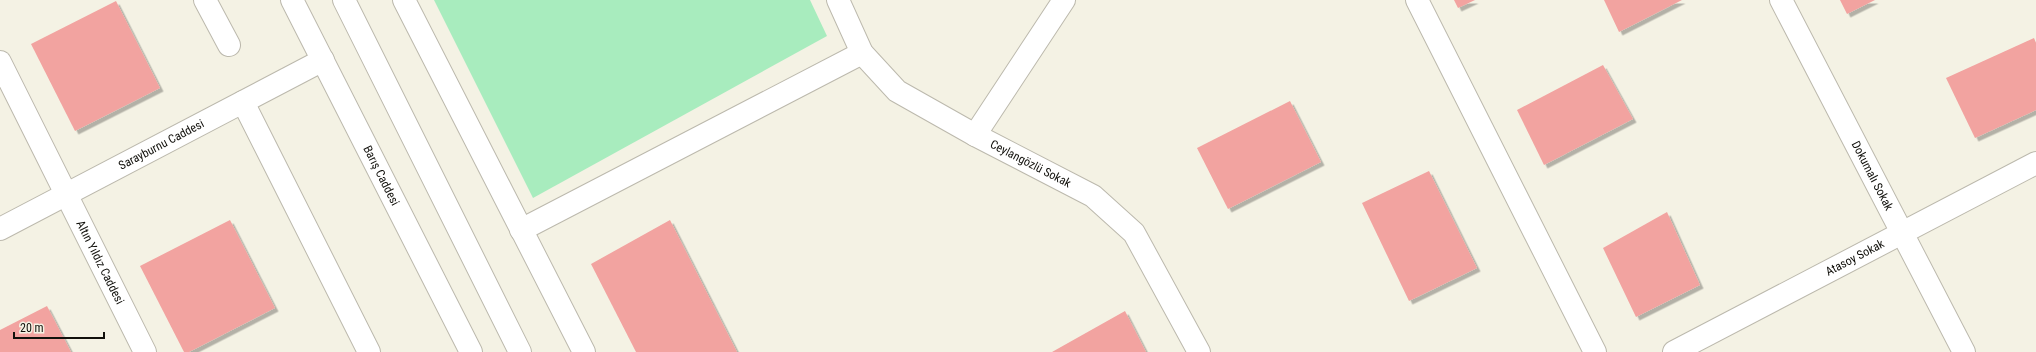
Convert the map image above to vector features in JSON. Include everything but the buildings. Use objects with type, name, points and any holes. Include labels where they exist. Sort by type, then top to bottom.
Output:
[{"type":"street","points":[[205,0],[229,44]]},
{"type":"street","name":"Barış Caddesi","points":[[292,0],[471,352]]},
{"type":"street","points":[[344,0],[520,352]]},
{"type":"street","points":[[404,0],[584,352]]},
{"type":"street","name":"Ceylangözlü Sokak","points":[[838,0],[862,53],[897,91],[975,135],[1093,196],[1134,232],[1199,352]]},
{"type":"street","points":[[975,135],[1064,0]]},
{"type":"street","points":[[1418,0],[1595,352]]},
{"type":"street","name":"Dokumalı Sokak","points":[[1781,0],[1964,352]]},
{"type":"street","points":[[521,230],[862,53]]},
{"type":"street","name":"Sarayburnu Caddesi","points":[[0,229],[323,60]]},
{"type":"street","name":"Altın Yıldız Caddesi","points":[[0,62],[145,352]]},
{"type":"street","points":[[243,102],[369,352]]},
{"type":"street","name":"Atasoy Sokak","points":[[1674,352],[2036,163]]},
{"type":"green space","points":[[434,0],[810,0],[827,36],[533,198]]}]
